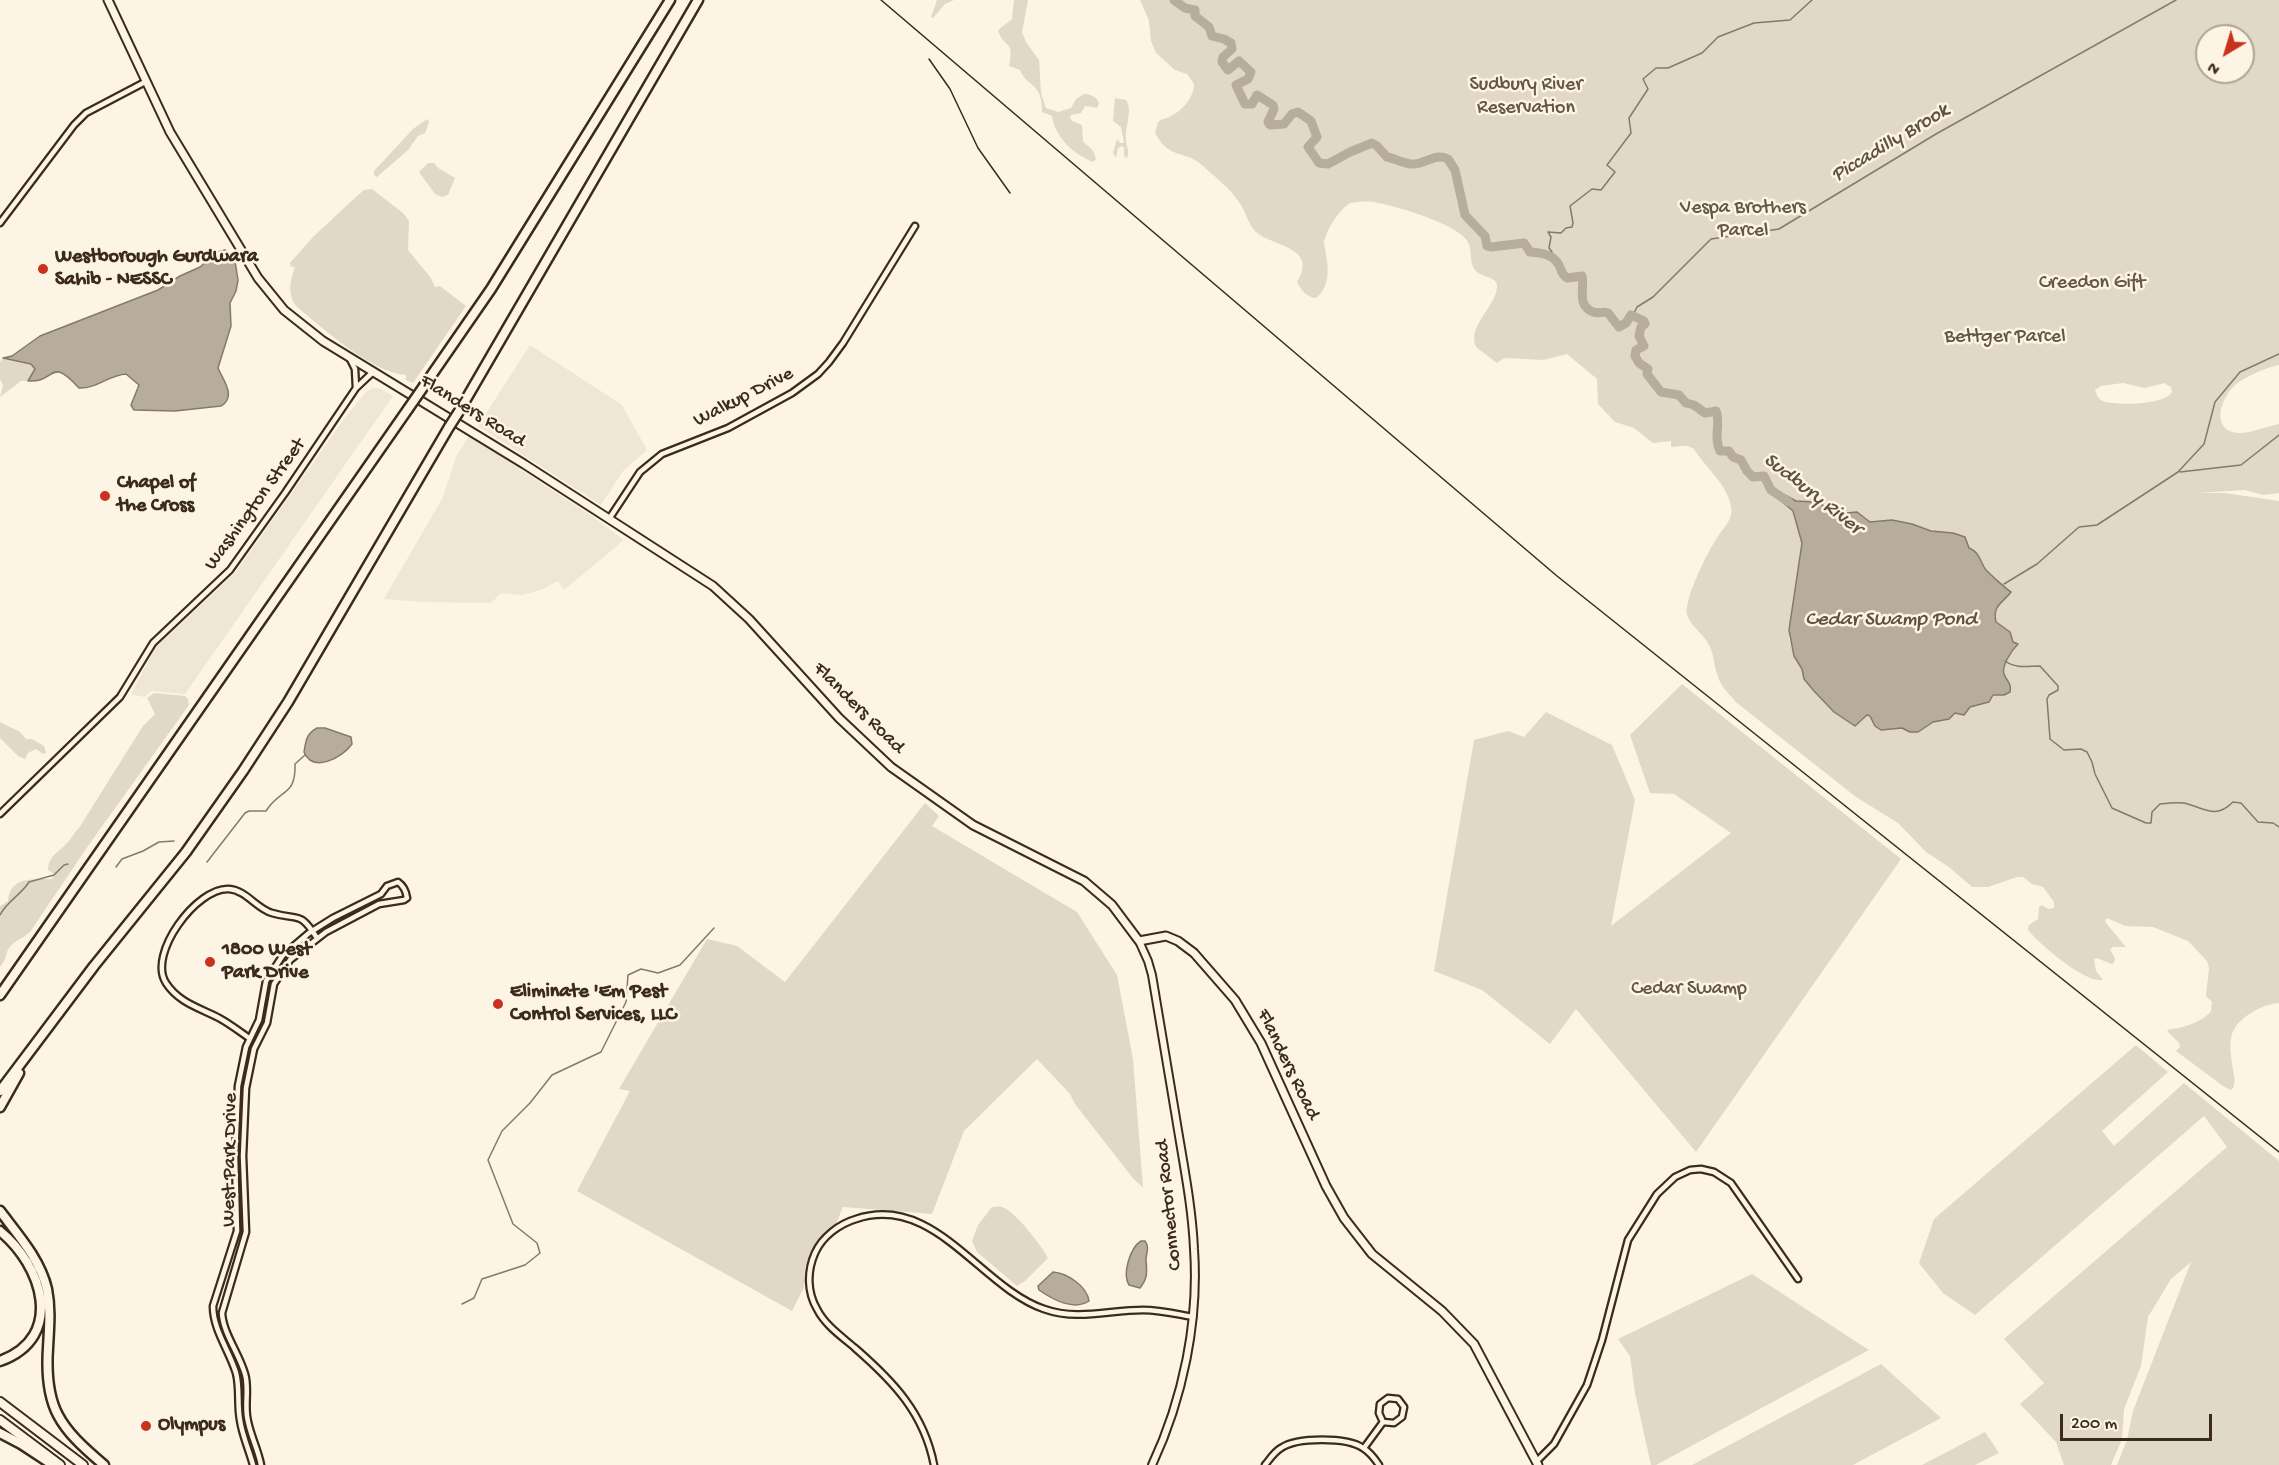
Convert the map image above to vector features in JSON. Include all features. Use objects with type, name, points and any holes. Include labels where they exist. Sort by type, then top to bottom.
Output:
[{"type":"highway","points":[[0,993],[502,271],[670,0]]},
{"type":"highway","points":[[0,1091],[94,966],[186,852],[288,702],[698,0]]},
{"type":"highway","points":[[0,1107],[40,1036]]},
{"type":"highway","points":[[0,1211],[31,1254],[45,1282],[50,1316],[48,1381],[55,1408],[72,1436],[104,1465]]},
{"type":"highway","points":[[0,1231],[18,1247],[30,1266],[39,1287],[41,1309],[39,1322],[29,1341],[19,1351],[0,1361]]},
{"type":"highway","points":[[0,1402],[83,1465]]},
{"type":"highway","points":[[0,1420],[60,1465]]},
{"type":"highway","points":[[0,1433],[53,1465]]},
{"type":"main road","name":"Flanders Road","points":[[108,0],[170,132],[264,285],[295,320],[349,358],[435,409],[693,572],[728,599],[764,634],[839,718],[891,767],[973,825],[1084,881],[1112,905],[1139,941],[1166,936],[1178,940],[1194,953],[1235,1000],[1261,1043],[1326,1185],[1344,1218],[1372,1254],[1447,1315],[1474,1344],[1537,1464]]},
{"type":"street","points":[[0,223],[74,125],[86,113],[145,82]]},
{"type":"street","name":"Walkup Drive","points":[[609,519],[640,472],[662,454],[728,428],[792,393],[818,374],[830,362],[915,226]]},
{"type":"street","points":[[349,358],[356,369],[356,388]]},
{"type":"street","name":"Washington Street","points":[[0,814],[120,698],[153,643],[230,570],[356,388],[373,372]]},
{"type":"street","name":"West Park Drive","points":[[253,1465],[240,1426],[236,1374],[217,1329],[213,1313],[213,1306],[237,1231],[235,1112],[242,1064],[249,1038],[259,1020],[264,989],[271,972],[283,955],[312,931],[381,894],[393,883],[398,882],[403,885],[407,898],[379,904],[337,925],[290,960],[278,976],[272,991],[267,1023],[254,1049],[244,1112],[243,1192],[246,1232],[222,1307],[225,1326],[236,1348],[247,1383],[247,1415],[261,1465]]},
{"type":"street","points":[[249,1038],[229,1023],[183,1001],[166,983],[160,965],[165,948],[174,932],[206,897],[216,891],[230,889],[272,913],[297,916],[317,938]]},
{"type":"street","name":"Connector Road","points":[[1139,941],[1152,975],[1188,1190],[1194,1250],[1193,1317],[1177,1399],[1155,1464]]},
{"type":"street","points":[[1537,1464],[1554,1444],[1587,1385],[1602,1340],[1628,1240],[1657,1194],[1675,1177],[1690,1170],[1701,1169],[1713,1172],[1731,1183],[1798,1279]]},
{"type":"street","points":[[934,1465],[925,1431],[903,1394],[881,1370],[826,1322],[811,1299],[809,1277],[813,1258],[824,1240],[841,1225],[861,1217],[888,1215],[915,1221],[940,1234],[1017,1296],[1054,1312],[1084,1316],[1144,1310],[1193,1317]]},
{"type":"street","points":[[1388,1398],[1398,1399],[1404,1407],[1402,1418],[1394,1423],[1383,1422],[1379,1413],[1380,1404],[1388,1398]]},
{"type":"street","points":[[1365,1448],[1383,1422]]},
{"type":"street","points":[[1265,1465],[1281,1448],[1299,1441],[1344,1441],[1365,1448],[1379,1465]]},
{"type":"shaded area","points":[[530,345],[622,405],[647,450],[623,471],[601,505],[478,426]]},
{"type":"shaded area","points":[[373,388],[381,389],[393,396],[185,694],[152,691],[144,697],[131,694],[156,647],[235,573],[344,419],[366,392]]},
{"type":"shaded area","points":[[469,436],[592,516],[624,540],[564,590],[558,581],[541,590],[522,595],[501,593],[491,603],[384,599],[442,499],[457,455]]},
{"type":"green space","points":[[937,0],[954,0],[945,4],[933,18],[931,17]]},
{"type":"green space","points":[[1014,0],[1028,0],[1022,32],[1039,60],[1041,93],[1046,108],[1058,112],[1071,108],[1076,99],[1084,94],[1093,96],[1099,103],[1097,108],[1085,106],[1081,113],[1070,117],[1072,121],[1082,125],[1083,141],[1095,155],[1096,159],[1093,162],[1066,144],[1057,131],[1052,116],[1042,112],[1042,102],[1037,90],[1026,80],[1020,70],[1009,66],[1011,51],[998,30],[1012,19]]},
{"type":"green space","points":[[1140,0],[2279,0],[2279,365],[2255,373],[2233,387],[2224,399],[2220,414],[2224,427],[2238,433],[2279,424],[2279,493],[2263,495],[2245,490],[2199,493],[2225,493],[2279,501],[2279,1003],[2252,1012],[2234,1029],[2230,1048],[2233,1088],[2231,1090],[2223,1086],[2176,1051],[2180,1047],[2179,1043],[2167,1031],[2192,1024],[2211,1011],[2212,1002],[2206,996],[2209,968],[2207,961],[2188,941],[2153,927],[2125,926],[2107,918],[2106,923],[2126,947],[2113,947],[2110,950],[2115,958],[2114,963],[2094,959],[2096,971],[2103,980],[2095,980],[2086,976],[2052,953],[2028,930],[2029,925],[2038,919],[2039,907],[2042,905],[2048,909],[2054,908],[2054,902],[2043,887],[2032,884],[2023,877],[2017,877],[1988,887],[1972,887],[1949,867],[1926,852],[1898,823],[1856,797],[1731,696],[1718,678],[1708,642],[1691,623],[1687,614],[1689,598],[1698,575],[1732,511],[1725,490],[1694,449],[1685,446],[1671,447],[1671,441],[1653,443],[1634,428],[1615,422],[1598,404],[1597,379],[1567,354],[1543,360],[1504,358],[1497,363],[1476,347],[1475,332],[1495,296],[1497,284],[1474,269],[1468,242],[1462,235],[1425,216],[1382,204],[1350,203],[1338,215],[1326,237],[1324,244],[1328,273],[1326,284],[1316,298],[1305,293],[1297,282],[1302,270],[1302,261],[1298,254],[1255,231],[1241,205],[1227,187],[1196,161],[1166,148],[1155,133],[1158,122],[1184,107],[1192,94],[1194,84],[1187,74],[1175,70],[1156,53],[1151,41],[1149,21]],"holes":[[[2123,383],[2145,388],[2164,383],[2171,387],[2172,392],[2160,400],[2119,404],[2103,401],[2095,390],[2101,386]],[[1783,494],[1796,501],[1812,501],[1846,513],[1857,512],[1870,522],[1893,520],[1931,531],[1965,537],[1969,548],[1978,555],[1987,571],[2010,591],[2009,596],[1997,606],[1995,614],[1996,622],[2010,632],[2012,640],[2017,645],[2003,669],[2011,687],[2004,695],[1993,695],[1988,703],[1970,707],[1962,715],[1955,713],[1949,719],[1933,722],[1918,732],[1910,732],[1902,728],[1881,730],[1867,715],[1861,722],[1850,723],[1834,712],[1804,679],[1789,639],[1802,543],[1793,511],[1780,500]]]},
{"type":"green space","points":[[1115,98],[1126,100],[1128,104],[1127,158],[1124,156],[1122,146],[1118,148],[1116,158],[1113,153],[1117,139],[1120,143],[1124,143],[1121,127],[1113,121]]},
{"type":"green space","points":[[427,119],[429,122],[425,133],[418,136],[408,150],[377,177],[374,175],[374,171],[413,129]]},
{"type":"green space","points":[[428,163],[434,163],[455,178],[448,195],[442,197],[435,194],[419,172]]},
{"type":"green space","points":[[372,189],[403,213],[409,221],[408,250],[431,278],[435,287],[440,286],[466,306],[413,383],[406,380],[406,375],[378,366],[348,348],[296,306],[290,292],[295,267],[291,267],[290,263],[314,236],[357,196],[364,190]]},
{"type":"green space","points":[[3,358],[31,364],[35,369],[28,381],[21,381],[0,397],[3,385],[0,379],[0,362]]},
{"type":"green space","name":"Cedar Swamp","points":[[1682,684],[1901,859],[1696,1152],[1576,1009],[1550,1044],[1482,990],[1434,971],[1474,740],[1508,731],[1524,737],[1546,712],[1612,745],[1635,800],[1611,926],[1731,833],[1674,794],[1650,793],[1630,735]]},
{"type":"green space","points":[[154,693],[185,696],[189,705],[88,846],[30,932],[9,948],[0,967],[0,906],[8,901],[9,893],[17,883],[52,879],[54,874],[48,870],[52,858],[79,828],[143,726],[155,714],[147,698]]},
{"type":"green space","points":[[0,722],[20,732],[26,739],[32,739],[44,746],[46,753],[43,754],[36,749],[28,753],[25,759],[18,756],[0,738]]},
{"type":"green space","points":[[925,803],[939,816],[932,826],[1077,912],[1117,975],[1133,1059],[1143,1188],[1075,1104],[1070,1094],[1037,1059],[964,1131],[932,1214],[843,1207],[836,1224],[821,1237],[811,1252],[805,1268],[804,1287],[792,1311],[577,1191],[630,1091],[619,1089],[707,939],[737,946],[785,982]]},
{"type":"green space","points":[[2136,1045],[2168,1072],[2102,1131],[2114,1146],[2184,1083],[2279,1161],[2279,1465],[2117,1465],[2127,1440],[2133,1411],[2191,1262],[2171,1279],[2148,1317],[2141,1366],[2124,1409],[2122,1439],[2111,1465],[2064,1465],[2056,1442],[2020,1404],[2044,1383],[2004,1339],[2227,1147],[2204,1116],[1975,1315],[1943,1293],[1919,1263],[1934,1219]]},
{"type":"green space","points":[[992,1207],[1002,1207],[1020,1221],[1048,1258],[1017,1286],[977,1252],[972,1241],[978,1225]]},
{"type":"green space","points":[[1752,1274],[1869,1350],[1656,1465],[1651,1465],[1635,1393],[1630,1356],[1618,1339]]},
{"type":"green space","points":[[1881,1364],[1941,1418],[1853,1465],[1692,1465]]},
{"type":"green space","points":[[1985,1432],[1999,1453],[1975,1465],[1922,1465]]},
{"type":"water","points":[[225,250],[233,255],[238,280],[230,303],[231,326],[218,368],[228,393],[226,402],[221,406],[175,411],[134,410],[131,405],[139,385],[126,374],[79,388],[69,378],[57,372],[37,381],[28,381],[35,369],[31,364],[3,358],[12,356],[40,336],[158,290],[200,267],[217,252]]},
{"type":"water","name":"Cedar Swamp Pond","points":[[1783,494],[1796,501],[1816,502],[1833,510],[1846,513],[1857,512],[1870,522],[1892,520],[1931,531],[1953,533],[1965,537],[1969,548],[1978,555],[1986,570],[2011,592],[1997,608],[1995,616],[1996,622],[2010,632],[2013,642],[2018,644],[2010,654],[2003,671],[2010,684],[2010,692],[2004,695],[1993,695],[1989,702],[1970,707],[1964,715],[1955,713],[1949,719],[1933,722],[1918,732],[1910,732],[1902,728],[1881,730],[1867,715],[1855,726],[1834,712],[1804,679],[1802,669],[1794,656],[1789,630],[1802,543],[1793,511],[1779,499]]},
{"type":"water","points":[[317,728],[325,728],[351,737],[352,744],[335,758],[321,763],[314,762],[308,759],[304,752],[309,735]]},
{"type":"water","points":[[1141,1241],[1145,1241],[1148,1248],[1146,1275],[1140,1288],[1129,1285],[1126,1274],[1131,1255]]},
{"type":"water","points":[[1053,1272],[1076,1281],[1084,1290],[1089,1301],[1077,1305],[1070,1304],[1039,1290],[1038,1286]]},
{"type":"waterway","name":"Sudbury River","points":[[1174,0],[1185,8],[1195,10],[1195,16],[1209,27],[1212,36],[1231,43],[1232,49],[1223,57],[1222,62],[1228,70],[1239,61],[1251,72],[1248,79],[1236,85],[1245,104],[1252,104],[1257,95],[1273,105],[1274,109],[1268,122],[1270,125],[1284,124],[1292,114],[1298,112],[1311,121],[1317,137],[1308,147],[1319,163],[1328,164],[1372,143],[1387,157],[1408,164],[1439,157],[1448,159],[1455,170],[1465,215],[1485,236],[1487,246],[1524,243],[1530,252],[1553,258],[1567,278],[1582,276],[1582,296],[1588,309],[1595,313],[1608,313],[1619,327],[1626,323],[1631,315],[1644,321],[1645,324],[1641,327],[1639,336],[1644,346],[1636,350],[1635,356],[1639,363],[1648,369],[1647,374],[1661,392],[1679,395],[1686,403],[1694,405],[1705,413],[1716,411],[1717,441],[1720,451],[1729,451],[1733,457],[1741,460],[1753,477],[1764,476],[1771,490],[1789,502]]},
{"type":"waterway","points":[[1550,256],[1551,237],[1548,232],[1561,233],[1566,228],[1572,227],[1570,206],[1592,189],[1601,190],[1615,172],[1607,165],[1631,133],[1629,118],[1648,89],[1643,79],[1656,68],[1668,68],[1702,53],[1718,37],[1754,23],[1790,20],[1812,0]]},
{"type":"waterway","name":"Piccadilly Brook","points":[[1633,315],[1637,307],[1653,297],[1711,239],[1779,229],[1936,134],[2176,0]]},
{"type":"waterway","points":[[2004,584],[2037,564],[2079,527],[2097,525],[2178,472],[2204,444],[2215,402],[2240,372],[2279,354]]},
{"type":"waterway","points":[[2180,472],[2241,465],[2279,435]]},
{"type":"waterway","points":[[2005,661],[2018,666],[2040,666],[2058,686],[2058,690],[2049,695],[2047,699],[2050,739],[2064,750],[2081,749],[2087,752],[2112,808],[2151,823],[2152,812],[2160,804],[2184,803],[2215,812],[2233,802],[2241,803],[2258,822],[2273,823],[2279,827]]},
{"type":"waterway","points":[[207,862],[245,813],[266,811],[290,787],[295,775],[295,764],[305,755]]},
{"type":"waterway","points":[[116,867],[122,859],[159,842],[174,841]]},
{"type":"waterway","points":[[0,915],[29,882],[54,875],[68,864]]},
{"type":"waterway","points":[[462,1304],[474,1298],[482,1279],[525,1265],[540,1253],[537,1243],[513,1224],[488,1160],[502,1131],[530,1103],[552,1075],[601,1052],[626,1002],[628,975],[641,969],[658,973],[680,965],[714,928]]},
{"type":"railway","points":[[881,0],[1557,576],[2279,1152]]},
{"type":"railway","points":[[929,59],[950,89],[978,148],[1010,193]]},
{"type":"place","name":"Westborough Gurdwara Sahib - NESSC","points":[[43,269]]},
{"type":"place","name":"Chapel of the Cross","points":[[105,496]]},
{"type":"place","name":"1800 West Park Drive","points":[[210,962]]},
{"type":"place","name":"Eliminate 'Em Pest Control Services, LLC","points":[[498,1004]]},
{"type":"place","name":"Olympus","points":[[146,1426]]},
{"type":"park label","name":"Sudbury River Reservation","points":[[1526,98]]},
{"type":"park label","name":"Vespa Brothers Parcel","points":[[1743,220]]},
{"type":"park label","name":"Creedon Gift","points":[[2092,284]]},
{"type":"park label","name":"Bettger Parcel","points":[[2005,338]]}]
